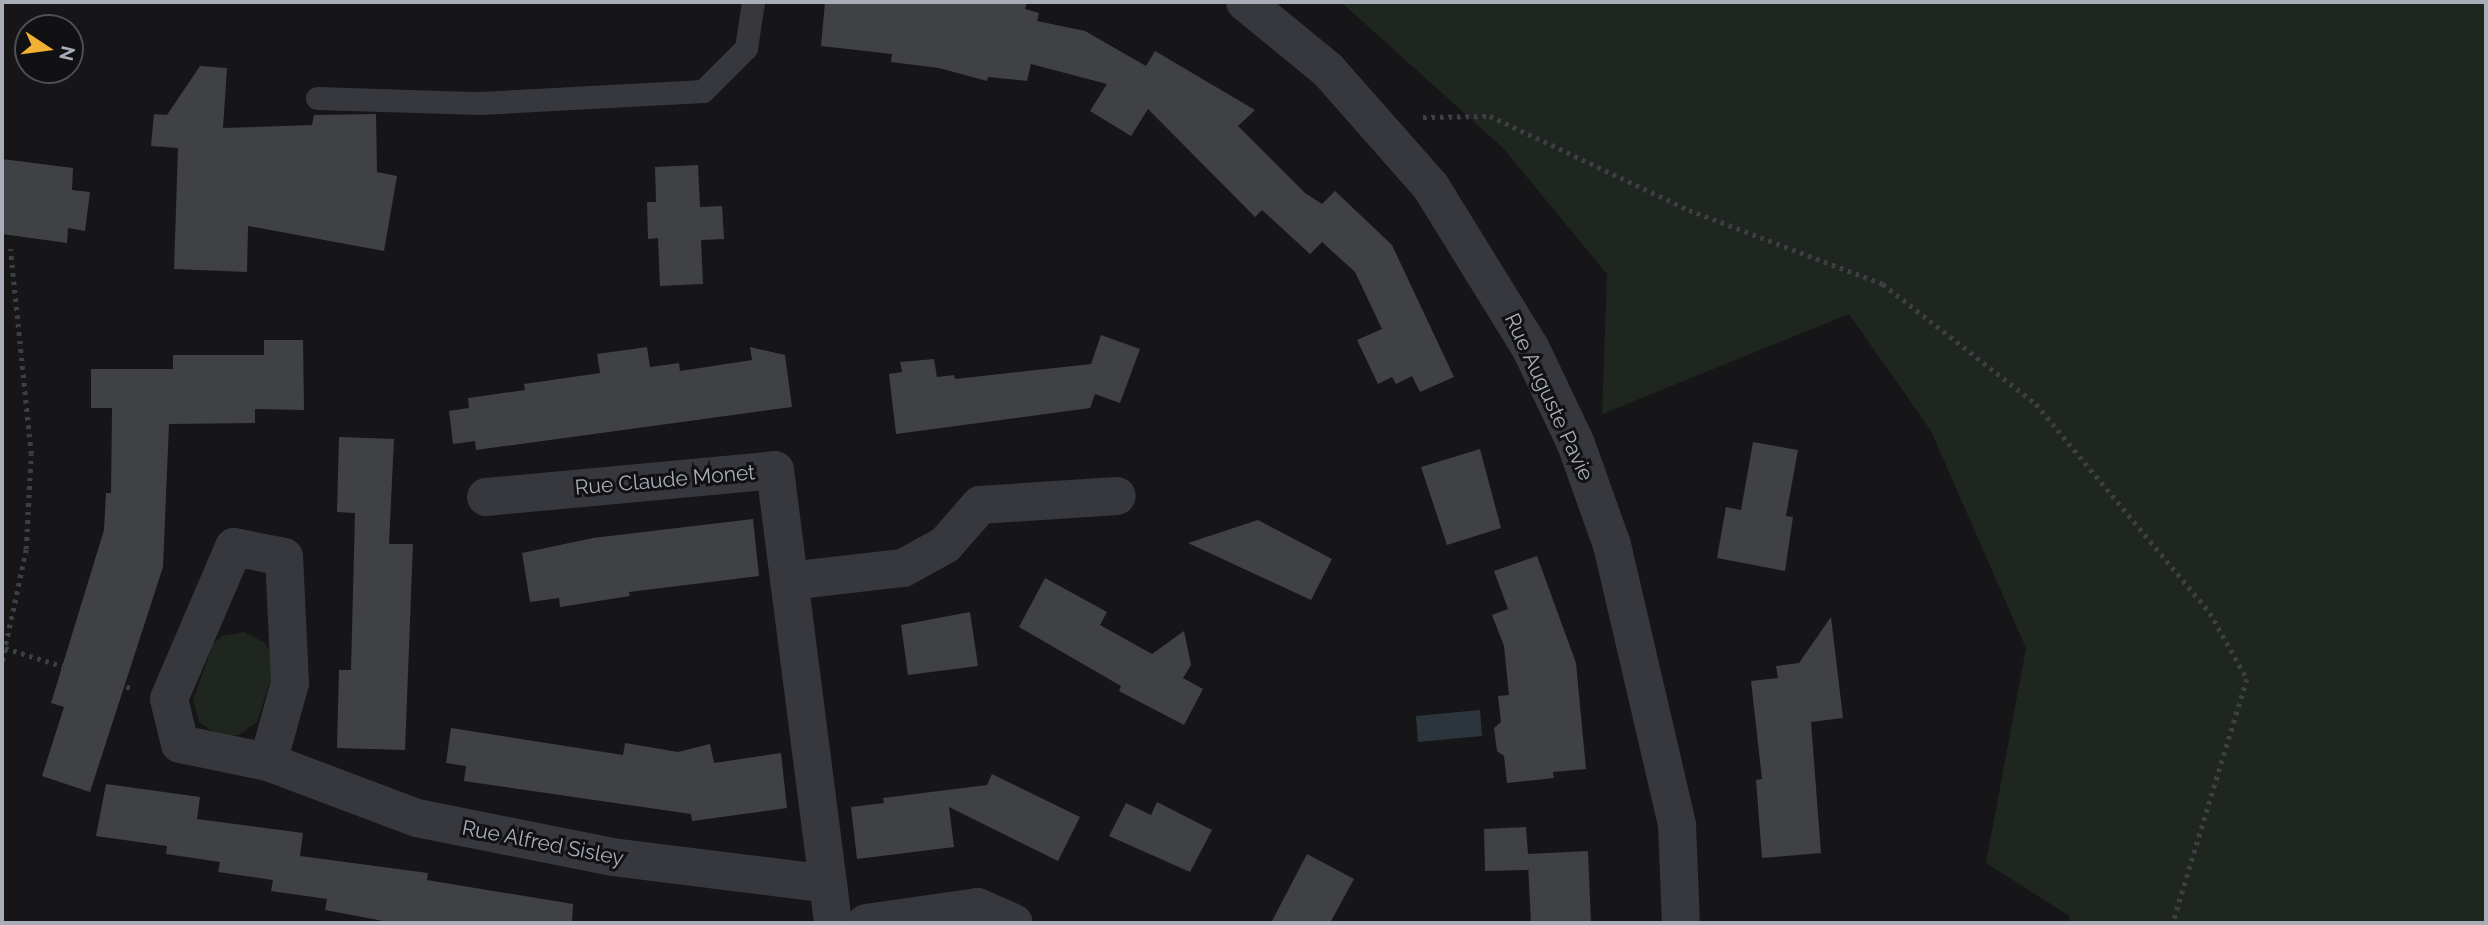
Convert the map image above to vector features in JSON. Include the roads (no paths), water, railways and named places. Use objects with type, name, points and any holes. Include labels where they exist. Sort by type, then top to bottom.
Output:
[{"type":"street","name":"Rue Auguste Pavie","points":[[1245,2],[1328,69],[1431,187],[1489,275],[1530,347],[1576,444],[1612,545],[1654,715],[1676,825],[1681,923]]},
{"type":"street","name":"Rue Claude Monet","points":[[485,498],[775,470],[833,923]]},
{"type":"street","points":[[789,581],[903,568],[945,545],[979,505],[1117,496]]},
{"type":"street","name":"Rue Alfred Sisley","points":[[268,762],[290,683],[284,557],[234,547],[169,699],[180,744],[268,762],[417,818],[612,857],[828,884]]},
{"type":"street","points":[[866,923],[978,907],[1014,923]]},
{"type":"lane","points":[[317,98],[480,103],[703,91],[746,48],[752,2]]}]
